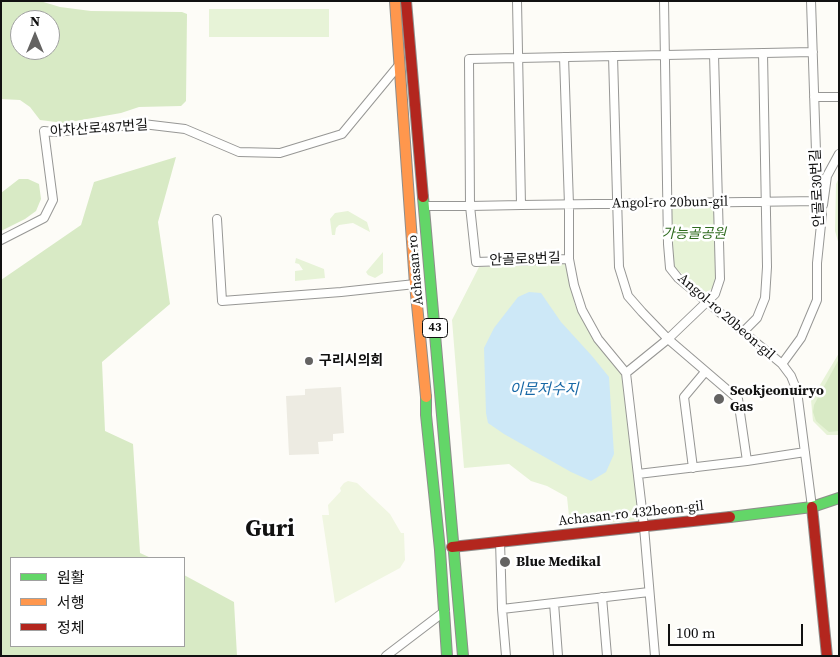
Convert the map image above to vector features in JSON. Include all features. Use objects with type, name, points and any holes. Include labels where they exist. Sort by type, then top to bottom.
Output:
[{"type":"main road","name":"Achasan-ro","points":[[395,1],[415,284],[445,611],[447,656]]},
{"type":"main road","name":"Achasan-ro","points":[[406,1],[452,547],[463,656]]},
{"type":"main road","name":"Achasan-ro 432beon-gil","points":[[452,547],[812,507],[839,498]]},
{"type":"main road","points":[[812,507],[828,656]]},
{"type":"street","points":[[424,206],[521,205],[517,1]]},
{"type":"street","name":"Angol-ro 20beon-gil","points":[[664,1],[667,203],[670,268],[678,278],[782,364],[791,376],[798,391],[812,507]]},
{"type":"street","name":"안골로30번길","points":[[782,364],[801,338],[817,300],[817,263],[822,215],[816,182],[811,1]]},
{"type":"street","points":[[470,206],[469,59],[813,52]]},
{"type":"street","points":[[743,332],[757,318],[764,298],[767,267],[763,53]]},
{"type":"street","points":[[654,656],[644,527],[626,373],[668,339],[708,301],[715,294],[720,280],[714,54]]},
{"type":"street","points":[[612,56],[619,268],[628,296],[668,339],[738,399],[747,461]]},
{"type":"street","points":[[564,57],[569,259]]},
{"type":"street","name":"아차산로487번길","points":[[1,240],[44,218],[53,200],[44,131],[54,132],[143,124],[185,130],[240,152],[280,153],[342,134],[399,65]]},
{"type":"street","points":[[814,97],[839,97]]},
{"type":"street","points":[[822,215],[827,176],[839,154]]},
{"type":"street","name":"Angol-ro 20bun-gil","points":[[521,205],[820,201]]},
{"type":"street","name":"안골로8번길","points":[[470,206],[476,262],[569,259],[574,285],[582,310],[598,339],[626,373]]},
{"type":"street","points":[[217,219],[222,301],[415,284]]},
{"type":"street","points":[[693,468],[684,397],[705,372]]},
{"type":"street","points":[[638,474],[805,452]]},
{"type":"street","points":[[500,541],[502,609],[506,656]]},
{"type":"street","points":[[502,609],[649,592]]},
{"type":"street","points":[[602,597],[607,656]]},
{"type":"street","points":[[554,603],[558,656]]},
{"type":"street","points":[[386,656],[445,611]]},
{"type":"green space","points":[[1,1],[40,1],[60,7],[91,11],[182,12],[187,14],[186,101],[181,106],[139,107],[121,113],[64,123],[40,120],[30,107],[20,100],[1,99]]},
{"type":"green space","points":[[209,9],[329,9],[329,37],[209,37]]},
{"type":"green space","points":[[176,157],[158,222],[170,304],[102,362],[105,431],[133,444],[140,553],[149,557],[10,557],[10,647],[185,647],[185,576],[234,602],[237,656],[1,656],[1,280],[81,225],[94,182]]},
{"type":"green space","points":[[839,178],[839,245],[835,231],[836,184]]},
{"type":"green space","points":[[19,179],[28,179],[39,184],[41,199],[36,211],[1,231],[1,193]]},
{"type":"green space","name":"가능골공원","points":[[670,207],[715,207],[716,275],[713,288],[705,293],[674,267]]},
{"type":"green space","points":[[348,211],[367,222],[370,232],[353,223],[339,225],[336,228],[335,235],[332,235],[330,219],[335,213]]},
{"type":"green space","points":[[383,252],[383,273],[375,278],[368,275],[366,272]]},
{"type":"green space","points":[[296,258],[324,269],[325,278],[295,281],[295,271],[303,270],[299,264],[295,263]]},
{"type":"green space","points":[[565,263],[575,305],[598,346],[623,376],[640,520],[570,526],[567,497],[547,486],[531,481],[509,464],[464,468],[452,320],[479,267]]},
{"type":"green space","points":[[839,353],[839,435],[827,435],[813,421],[811,400]]},
{"type":"green space","points":[[839,359],[839,431],[829,432],[816,421],[813,412],[814,405]]},
{"type":"green space","points":[[348,481],[357,483],[390,514],[401,533],[404,533],[405,560],[400,568],[335,603],[322,515],[329,515],[328,505],[341,491],[340,488],[344,483]]},
{"type":"shaded area","points":[[341,387],[344,433],[333,434],[333,441],[318,442],[319,454],[289,455],[286,396],[305,395],[305,389]]},
{"type":"water","name":"이문저수지","points":[[529,292],[541,293],[561,322],[609,377],[614,454],[606,472],[591,481],[571,472],[488,423],[484,348],[494,328],[518,297]]},
{"type":"traffic: fast","points":[[423,197],[463,656]]},
{"type":"traffic: fast","points":[[426,397],[426,415],[440,550],[447,656]]},
{"type":"traffic: fast","points":[[730,517],[812,507],[839,498]]},
{"type":"traffic: slow","points":[[395,1],[415,284],[426,397]]},
{"type":"traffic: jam","points":[[406,1],[423,197]]},
{"type":"traffic: jam","points":[[812,507],[827,656]]},
{"type":"traffic: jam","points":[[452,547],[730,517]]},
{"type":"place","name":"구리시의회","points":[[309,361]]},
{"type":"place","name":"Seokjeonuiryo Gas","points":[[719,399]]},
{"type":"place","name":"Blue Medikal","points":[[505,562]]},
{"type":"district","name":"Guri","points":[[270,530]]}]
